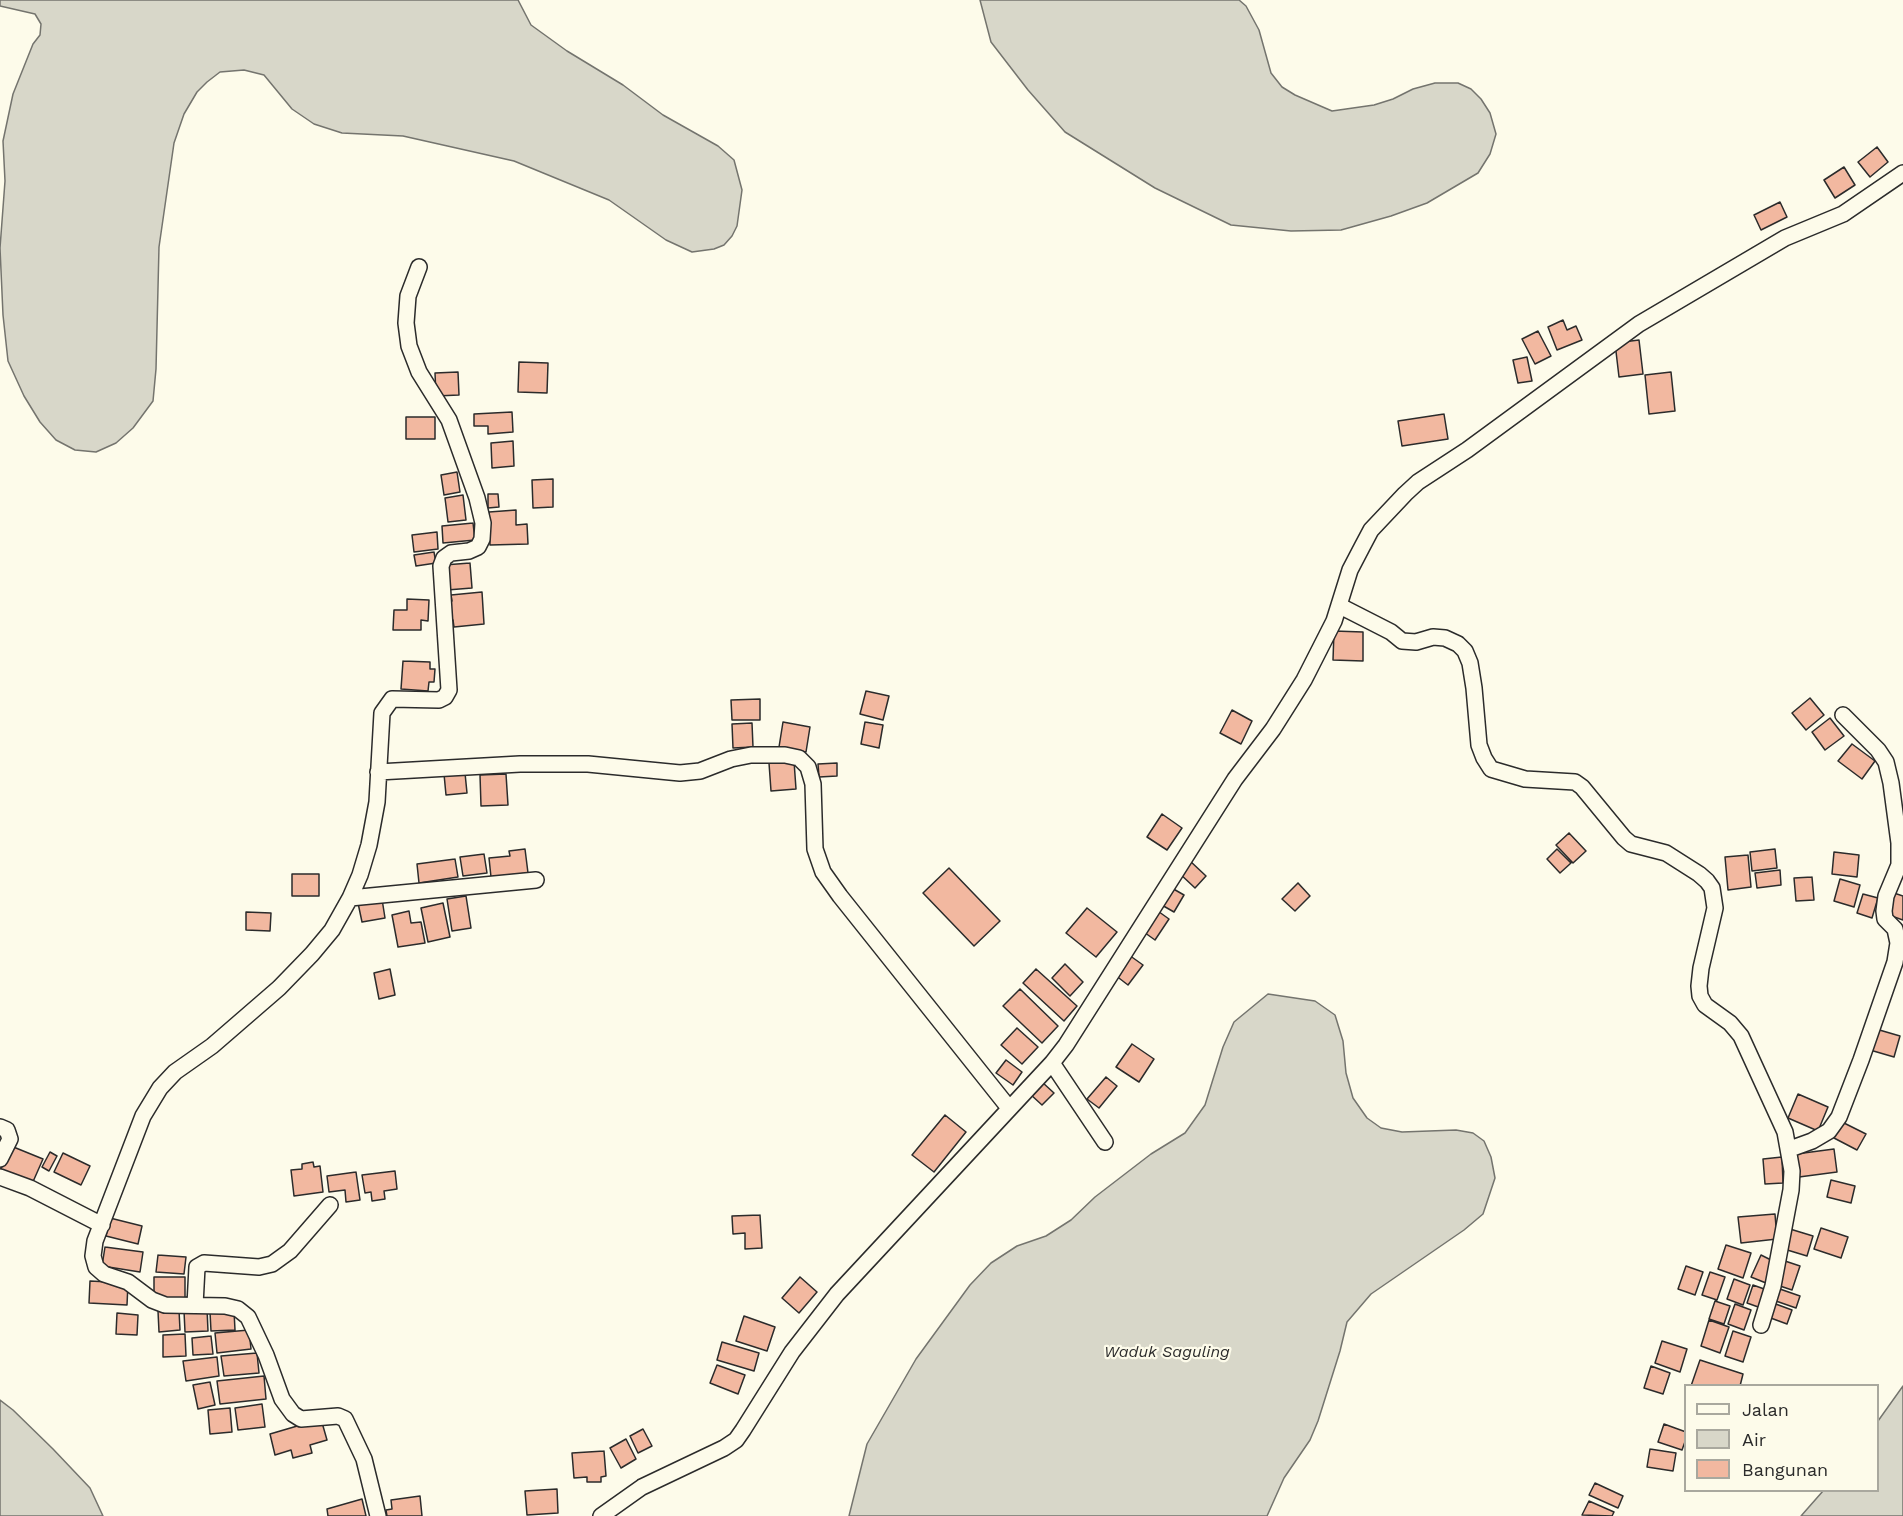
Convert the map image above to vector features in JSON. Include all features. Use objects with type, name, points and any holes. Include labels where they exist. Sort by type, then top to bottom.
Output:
[{"type":"street","points":[[602,1516],[642,1487],[736,1440],[792,1352],[837,1294],[1052,1063],[1235,779],[1273,729],[1304,680],[1340,606],[1350,570],[1371,530],[1405,494],[1418,482],[1467,450],[1639,324],[1785,238],[1843,214],[1903,173]]},
{"type":"street","points":[[378,1516],[364,1459],[345,1419],[338,1416],[301,1419],[293,1414],[282,1399],[266,1355],[248,1317],[238,1309],[225,1306],[165,1305],[152,1300],[128,1282],[104,1274],[96,1267],[93,1257],[95,1241],[143,1116],[160,1088],[175,1072],[212,1046],[279,988],[332,930],[350,898],[369,845],[377,802],[382,713],[387,705],[392,699],[399,698],[440,700],[449,690],[441,566],[444,558],[451,553],[469,552],[478,547],[482,539],[483,523],[450,420],[419,372],[409,346],[406,323],[408,296],[419,267]]},
{"type":"street","points":[[1340,606],[1391,632],[1402,641],[1416,642],[1433,637],[1445,638],[1458,644],[1465,651],[1470,663],[1479,745],[1491,769],[1525,779],[1575,782],[1582,787],[1631,844],[1666,853],[1707,881],[1712,888],[1715,908],[1701,968],[1698,986],[1700,996],[1705,1005],[1730,1023],[1741,1036],[1785,1132],[1790,1149],[1791,1190],[1773,1286],[1761,1325]]},
{"type":"street","points":[[1790,1149],[1812,1141],[1829,1131],[1839,1117],[1891,973],[1898,943],[1895,929],[1885,919],[1884,911],[1886,896],[1899,865],[1899,843],[1886,762],[1878,750],[1843,715]]},
{"type":"street","points":[[378,772],[520,764],[565,764],[680,773],[700,771],[731,759],[750,755],[785,755],[800,758],[808,767],[813,784],[815,849],[823,872],[1009,1108]]},
{"type":"street","points":[[350,898],[536,880]]},
{"type":"street","points":[[1052,1063],[1105,1142]]},
{"type":"street","points":[[0,1127],[7,1130],[10,1138],[0,1159]]},
{"type":"street","points":[[0,1177],[30,1188],[102,1225]]},
{"type":"street","points":[[195,1305],[197,1267],[204,1263],[259,1267],[272,1264],[290,1251],[330,1205]]},
{"type":"water","points":[[0,0],[518,0],[531,25],[567,51],[623,85],[663,115],[718,146],[734,160],[742,190],[737,226],[724,245],[692,252],[666,240],[609,200],[514,161],[403,136],[342,133],[314,124],[292,109],[264,75],[244,70],[220,72],[197,92],[184,114],[174,143],[159,247],[153,401],[133,428],[116,443],[96,452],[75,450],[56,440],[40,422],[24,396],[8,361],[0,248],[5,181],[3,141],[13,94],[33,44],[40,35],[41,24],[35,14],[0,6]]},
{"type":"water","points":[[980,0],[1239,0],[1246,6],[1259,30],[1271,73],[1282,87],[1295,95],[1332,111],[1374,105],[1413,89],[1435,83],[1458,83],[1471,89],[1481,99],[1490,113],[1496,134],[1490,154],[1478,173],[1427,203],[1391,216],[1341,230],[1291,231],[1231,225],[1155,188],[1065,132],[1028,90],[991,42]]},
{"type":"water","name":"Waduk Saguling","points":[[1268,994],[1315,1001],[1335,1015],[1343,1041],[1346,1073],[1353,1098],[1367,1118],[1381,1128],[1402,1132],[1456,1130],[1473,1133],[1484,1141],[1491,1157],[1495,1178],[1483,1214],[1464,1230],[1371,1294],[1347,1322],[1318,1421],[1310,1440],[1284,1478],[1267,1516],[849,1516],[867,1444],[916,1359],[970,1285],[991,1263],[1017,1246],[1046,1236],[1071,1220],[1095,1197],[1151,1154],[1185,1133],[1205,1105],[1223,1047],[1234,1022]]},
{"type":"water","points":[[1903,1386],[1903,1516],[1801,1516],[1822,1492],[1879,1492],[1879,1420]]},
{"type":"water","points":[[0,1400],[53,1449],[90,1488],[103,1516],[0,1516]]},
{"type":"building","points":[[1877,147],[1888,162],[1870,177],[1858,162]]},
{"type":"building","points":[[1844,167],[1855,185],[1835,198],[1824,180]]},
{"type":"building","points":[[1780,202],[1787,217],[1761,230],[1754,215]]},
{"type":"building","points":[[1563,320],[1567,330],[1576,326],[1582,340],[1557,350],[1548,327]]},
{"type":"building","points":[[1538,331],[1551,356],[1535,364],[1522,339]]},
{"type":"building","points":[[1639,340],[1643,374],[1619,377],[1615,343]]},
{"type":"building","points":[[1527,357],[1532,381],[1518,383],[1513,360]]},
{"type":"building","points":[[519,362],[548,363],[547,393],[518,392]]},
{"type":"building","points":[[458,372],[459,395],[436,396],[435,373]]},
{"type":"building","points":[[1671,372],[1675,411],[1649,414],[1645,375]]},
{"type":"building","points":[[512,412],[513,432],[488,434],[488,426],[474,426],[474,414]]},
{"type":"building","points":[[1444,414],[1448,439],[1402,446],[1398,421]]},
{"type":"building","points":[[406,417],[435,417],[435,439],[406,439]]},
{"type":"building","points":[[513,441],[514,466],[492,468],[491,443]]},
{"type":"building","points":[[457,472],[460,492],[444,495],[441,475]]},
{"type":"building","points":[[553,479],[553,507],[533,508],[532,480]]},
{"type":"building","points":[[488,494],[498,494],[499,507],[488,508]]},
{"type":"building","points":[[463,495],[466,520],[448,522],[445,498]]},
{"type":"building","points":[[516,510],[516,525],[527,524],[528,544],[490,545],[489,512]]},
{"type":"building","points":[[473,523],[475,540],[443,543],[442,526]]},
{"type":"building","points":[[437,532],[438,549],[414,552],[412,535]]},
{"type":"building","points":[[434,552],[436,563],[416,566],[414,555]]},
{"type":"building","points":[[470,563],[472,588],[447,590],[444,565]]},
{"type":"building","points":[[482,592],[484,624],[454,627],[453,620],[447,621],[446,602],[452,601],[451,595]]},
{"type":"building","points":[[407,599],[429,600],[428,621],[421,620],[421,630],[393,630],[394,610],[407,610]]},
{"type":"building","points":[[1334,631],[1363,632],[1363,661],[1333,660]]},
{"type":"building","points":[[403,661],[430,662],[430,669],[435,669],[434,682],[429,682],[428,691],[401,689]]},
{"type":"building","points":[[866,691],[889,696],[883,720],[860,714]]},
{"type":"building","points":[[1810,698],[1824,715],[1806,730],[1792,713]]},
{"type":"building","points":[[760,699],[760,720],[732,720],[731,700]]},
{"type":"building","points":[[1232,710],[1252,721],[1241,744],[1220,733]]},
{"type":"building","points":[[1830,718],[1844,736],[1825,750],[1812,732]]},
{"type":"building","points":[[783,722],[810,727],[806,752],[779,747]]},
{"type":"building","points":[[865,722],[883,725],[879,748],[861,744]]},
{"type":"building","points":[[752,723],[753,747],[733,748],[732,724]]},
{"type":"building","points":[[1852,744],[1875,761],[1862,779],[1838,761]]},
{"type":"building","points":[[794,761],[796,789],[771,791],[769,763]]},
{"type":"building","points":[[837,763],[837,776],[819,777],[818,764]]},
{"type":"building","points":[[465,773],[467,793],[446,795],[444,774]]},
{"type":"building","points":[[506,774],[508,805],[481,806],[480,775]]},
{"type":"building","points":[[1162,814],[1182,828],[1167,850],[1147,837]]},
{"type":"building","points":[[1569,833],[1586,851],[1573,863],[1556,845]]},
{"type":"building","points":[[525,849],[528,873],[491,877],[489,858],[510,856],[509,851]]},
{"type":"building","points":[[1557,849],[1571,863],[1560,873],[1547,859]]},
{"type":"building","points":[[1775,849],[1777,868],[1752,871],[1750,852]]},
{"type":"building","points":[[1834,852],[1859,855],[1857,877],[1832,874]]},
{"type":"building","points":[[484,854],[487,873],[463,876],[460,857]]},
{"type":"building","points":[[1748,855],[1751,887],[1728,890],[1725,857]]},
{"type":"building","points":[[455,859],[458,877],[419,883],[417,864]]},
{"type":"building","points":[[1189,860],[1206,876],[1195,888],[1178,872]]},
{"type":"building","points":[[949,868],[1000,921],[974,946],[923,893]]},
{"type":"building","points":[[1780,870],[1781,885],[1757,888],[1755,873]]},
{"type":"building","points":[[292,874],[319,874],[319,896],[292,896]]},
{"type":"building","points":[[1812,877],[1814,900],[1796,901],[1794,878]]},
{"type":"building","points":[[1840,879],[1860,885],[1854,907],[1834,901]]},
{"type":"building","points":[[1298,883],[1310,896],[1295,911],[1282,899]]},
{"type":"building","points":[[1170,887],[1184,895],[1174,912],[1160,904]]},
{"type":"building","points":[[1894,893],[1903,896],[1903,920],[1886,914]]},
{"type":"building","points":[[1863,894],[1878,898],[1872,918],[1857,913]]},
{"type":"building","points":[[466,896],[471,928],[452,931],[447,899]]},
{"type":"building","points":[[382,899],[385,918],[362,922],[358,903]]},
{"type":"building","points":[[443,903],[450,937],[428,942],[421,908]]},
{"type":"building","points":[[1087,908],[1117,932],[1096,957],[1066,933]]},
{"type":"building","points":[[1155,909],[1169,919],[1155,940],[1141,930]]},
{"type":"building","points":[[409,911],[411,923],[421,922],[425,943],[398,947],[392,915]]},
{"type":"building","points":[[246,912],[271,913],[270,931],[246,930]]},
{"type":"building","points":[[1129,955],[1143,965],[1128,985],[1115,975]]},
{"type":"building","points":[[1065,964],[1083,982],[1070,996],[1052,978]]},
{"type":"building","points":[[390,969],[395,995],[379,999],[374,973]]},
{"type":"building","points":[[1036,969],[1077,1006],[1064,1021],[1023,983]]},
{"type":"building","points":[[1020,989],[1058,1026],[1042,1043],[1003,1006]]},
{"type":"building","points":[[1017,1028],[1038,1047],[1022,1064],[1001,1045]]},
{"type":"building","points":[[1876,1029],[1900,1036],[1894,1057],[1870,1050]]},
{"type":"building","points":[[1132,1044],[1154,1059],[1139,1082],[1116,1067]]},
{"type":"building","points":[[1006,1060],[1022,1072],[1013,1085],[996,1073]]},
{"type":"building","points":[[1106,1077],[1117,1086],[1099,1108],[1087,1099]]},
{"type":"building","points":[[1042,1082],[1054,1093],[1042,1105],[1030,1094]]},
{"type":"building","points":[[1798,1094],[1828,1107],[1818,1131],[1788,1118]]},
{"type":"building","points":[[945,1115],[966,1132],[934,1172],[912,1155]]},
{"type":"building","points":[[1842,1122],[1866,1134],[1857,1150],[1834,1138]]},
{"type":"building","points":[[11,1146],[43,1159],[32,1184],[0,1171]]},
{"type":"building","points":[[1834,1149],[1837,1172],[1799,1177],[1796,1154]]},
{"type":"building","points":[[50,1152],[57,1156],[49,1171],[42,1167]]},
{"type":"building","points":[[63,1153],[90,1166],[81,1185],[54,1172]]},
{"type":"building","points":[[1782,1157],[1783,1183],[1765,1184],[1763,1159]]},
{"type":"building","points":[[313,1162],[314,1167],[320,1166],[323,1192],[294,1196],[291,1170],[302,1169],[302,1164]]},
{"type":"building","points":[[395,1171],[397,1189],[384,1191],[385,1199],[372,1201],[371,1192],[365,1193],[362,1175]]},
{"type":"building","points":[[356,1172],[360,1200],[346,1202],[345,1190],[329,1192],[327,1176]]},
{"type":"building","points":[[1831,1180],[1855,1186],[1851,1203],[1827,1197]]},
{"type":"building","points":[[1775,1214],[1777,1239],[1741,1243],[1738,1217]]},
{"type":"building","points":[[760,1215],[762,1248],[745,1249],[745,1233],[733,1234],[732,1216]]},
{"type":"building","points":[[110,1218],[142,1226],[138,1244],[106,1236]]},
{"type":"building","points":[[1821,1228],[1848,1237],[1841,1258],[1814,1249]]},
{"type":"building","points":[[1790,1229],[1813,1236],[1807,1256],[1784,1249]]},
{"type":"building","points":[[1726,1245],[1751,1253],[1743,1278],[1718,1269]]},
{"type":"building","points":[[105,1247],[143,1252],[140,1272],[102,1266]]},
{"type":"building","points":[[158,1255],[186,1257],[184,1274],[156,1272]]},
{"type":"building","points":[[1761,1255],[1775,1262],[1766,1283],[1751,1277]]},
{"type":"building","points":[[1782,1260],[1800,1266],[1792,1290],[1774,1284]]},
{"type":"building","points":[[1686,1266],[1703,1272],[1695,1295],[1678,1289]]},
{"type":"building","points":[[1710,1272],[1725,1277],[1717,1300],[1702,1295]]},
{"type":"building","points":[[154,1277],[185,1277],[185,1298],[154,1298]]},
{"type":"building","points":[[800,1277],[817,1292],[799,1313],[782,1298]]},
{"type":"building","points":[[1734,1279],[1750,1285],[1743,1305],[1727,1299]]},
{"type":"building","points":[[90,1281],[128,1283],[127,1305],[89,1303]]},
{"type":"building","points":[[1753,1285],[1767,1290],[1761,1308],[1747,1303]]},
{"type":"building","points":[[1777,1288],[1800,1296],[1796,1308],[1773,1300]]},
{"type":"building","points":[[1715,1301],[1730,1306],[1724,1324],[1709,1319]]},
{"type":"building","points":[[1773,1303],[1792,1310],[1787,1324],[1768,1317]]},
{"type":"building","points":[[1735,1304],[1751,1310],[1744,1330],[1728,1324]]},
{"type":"building","points":[[207,1309],[208,1331],[185,1332],[184,1311]]},
{"type":"building","points":[[179,1310],[180,1330],[159,1332],[158,1311]]},
{"type":"building","points":[[234,1311],[235,1330],[211,1331],[210,1312]]},
{"type":"building","points":[[117,1313],[138,1315],[137,1335],[116,1334]]},
{"type":"building","points":[[744,1316],[775,1327],[767,1351],[736,1341]]},
{"type":"building","points":[[1709,1320],[1729,1327],[1720,1353],[1701,1346]]},
{"type":"building","points":[[249,1330],[251,1349],[217,1353],[215,1333]]},
{"type":"building","points":[[1733,1331],[1751,1337],[1743,1362],[1725,1356]]},
{"type":"building","points":[[185,1334],[186,1356],[163,1357],[163,1335]]},
{"type":"building","points":[[211,1336],[213,1354],[193,1355],[192,1338]]},
{"type":"building","points":[[1662,1341],[1687,1349],[1680,1372],[1655,1363]]},
{"type":"building","points":[[722,1342],[759,1353],[754,1371],[717,1360]]},
{"type":"building","points":[[257,1353],[259,1373],[224,1376],[221,1356]]},
{"type":"building","points":[[217,1357],[219,1376],[186,1381],[183,1361]]},
{"type":"building","points":[[1700,1360],[1743,1374],[1740,1384],[1692,1384]]},
{"type":"building","points":[[717,1365],[745,1375],[738,1394],[710,1383]]},
{"type":"building","points":[[1651,1366],[1670,1373],[1663,1394],[1644,1388]]},
{"type":"building","points":[[264,1376],[266,1399],[220,1404],[217,1381]]},
{"type":"building","points":[[210,1382],[215,1405],[198,1409],[193,1385]]},
{"type":"building","points":[[262,1404],[265,1427],[238,1430],[235,1408]]},
{"type":"building","points":[[230,1408],[232,1432],[210,1434],[208,1410]]},
{"type":"building","points":[[321,1419],[327,1440],[310,1445],[312,1453],[293,1458],[291,1450],[275,1455],[270,1434]]},
{"type":"building","points":[[1664,1424],[1684,1431],[1682,1450],[1658,1442]]},
{"type":"building","points":[[643,1429],[652,1446],[638,1453],[630,1436]]},
{"type":"building","points":[[626,1439],[636,1459],[621,1468],[610,1448]]},
{"type":"building","points":[[1650,1449],[1676,1453],[1673,1471],[1647,1467]]},
{"type":"building","points":[[604,1451],[606,1476],[601,1477],[601,1482],[587,1482],[587,1477],[574,1478],[572,1453]]},
{"type":"building","points":[[1595,1483],[1623,1496],[1618,1508],[1589,1495]]},
{"type":"building","points":[[557,1489],[558,1513],[527,1515],[525,1491]]},
{"type":"building","points":[[420,1496],[422,1516],[387,1516],[386,1510],[392,1509],[391,1500]]},
{"type":"building","points":[[362,1499],[366,1516],[328,1516],[327,1509]]},
{"type":"building","points":[[1589,1501],[1614,1512],[1612,1516],[1582,1515]]}]
